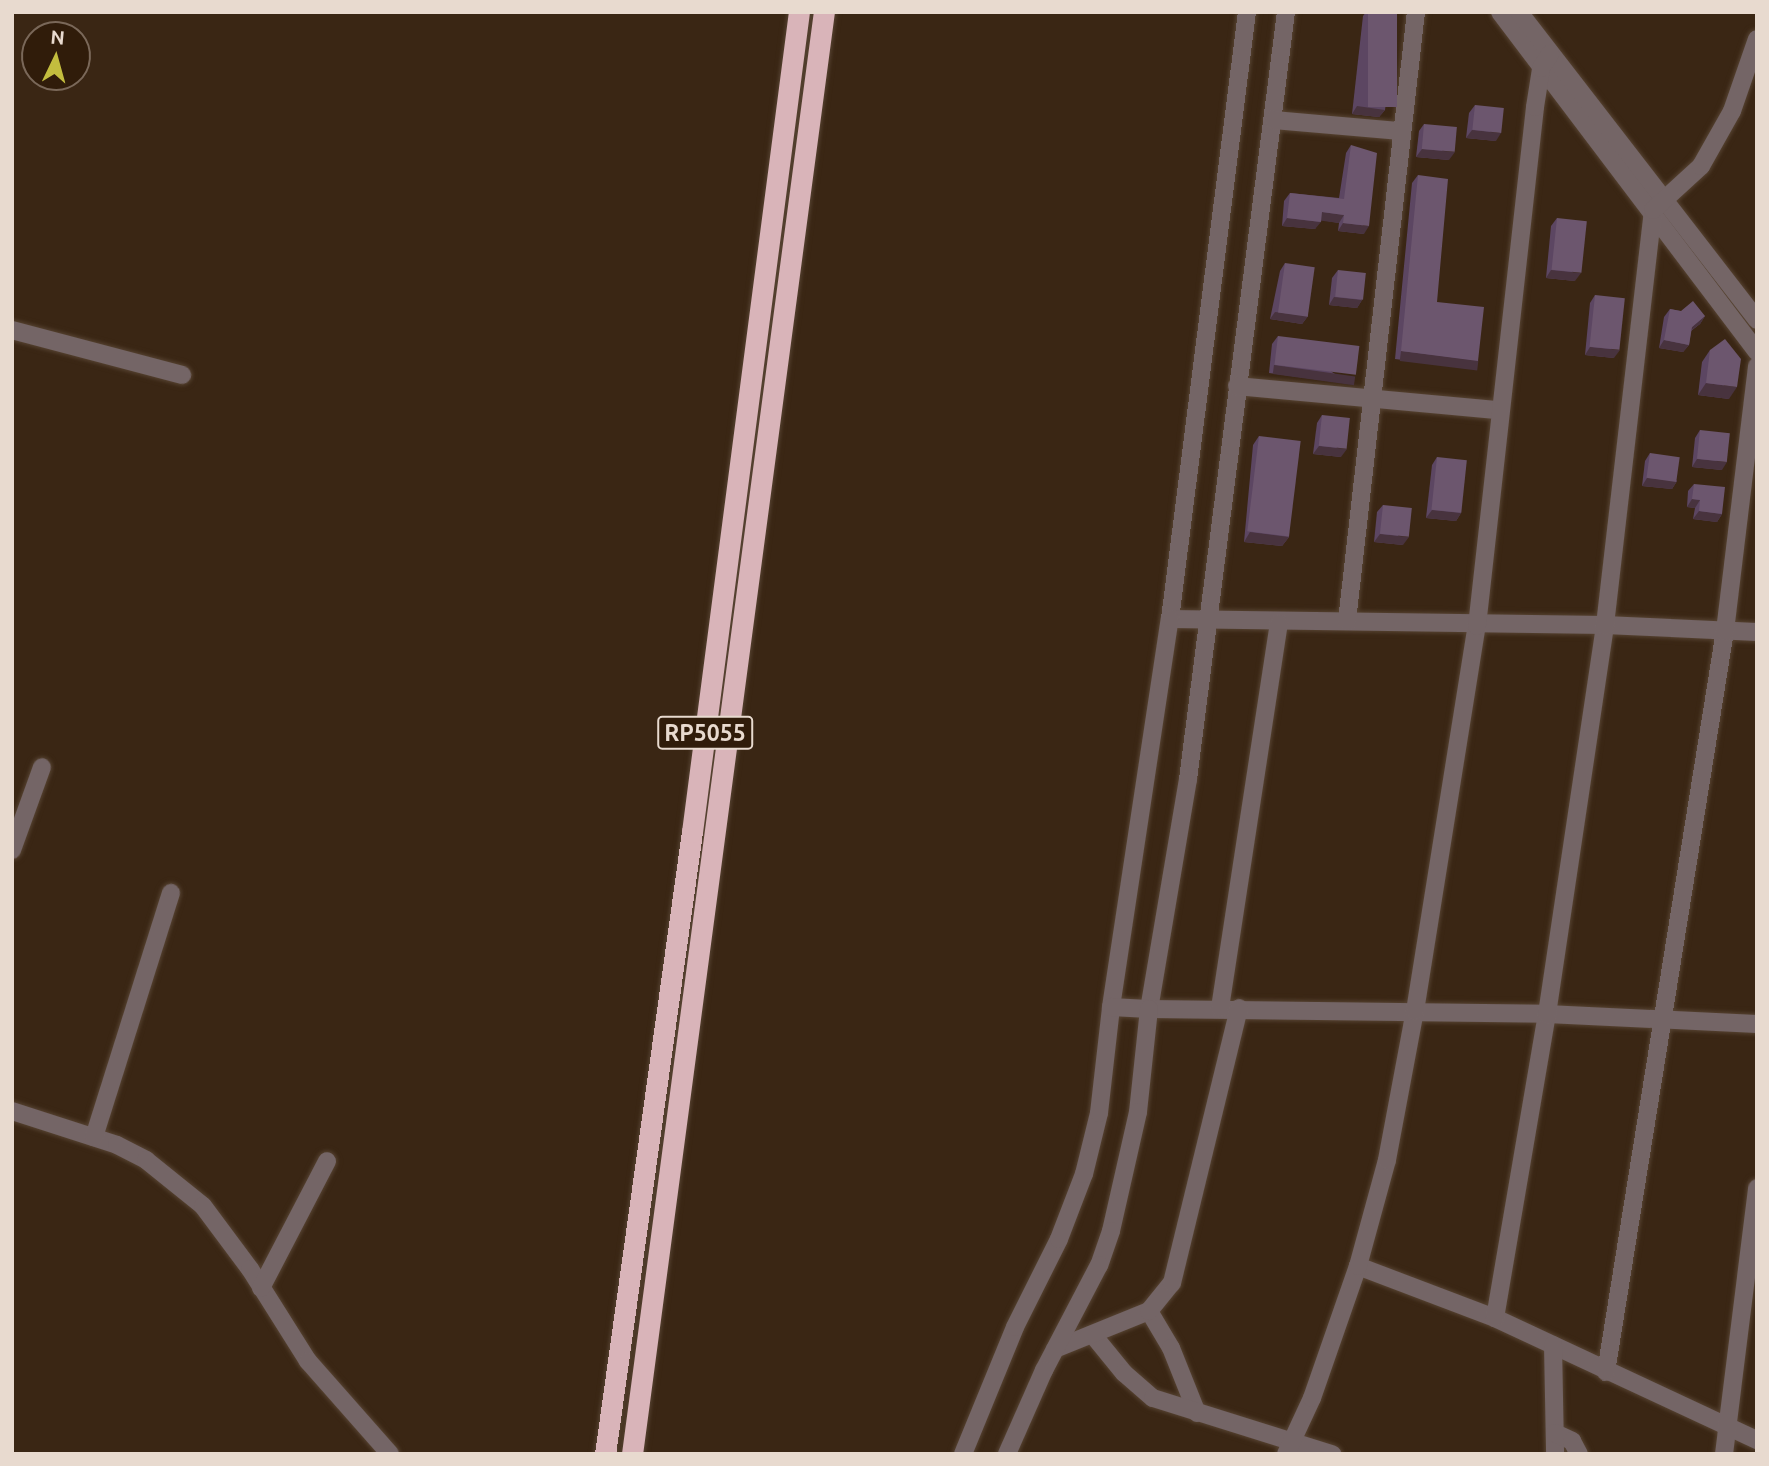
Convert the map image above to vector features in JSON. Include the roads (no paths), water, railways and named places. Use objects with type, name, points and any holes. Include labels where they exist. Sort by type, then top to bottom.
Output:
[{"type":"highway","name":"RP5055","points":[[605,1454],[685,886],[799,12]]},
{"type":"highway","name":"RP5055","points":[[632,1454],[824,12]]},
{"type":"street","points":[[963,1454],[1015,1327],[1063,1231],[1084,1174],[1099,1113],[1111,1007],[1170,619],[1247,12]]},
{"type":"street","points":[[1007,1454],[1055,1349],[1099,1265],[1122,1194],[1138,1112],[1149,1009],[1188,779],[1286,12]]},
{"type":"street","points":[[1347,621],[1416,12]]},
{"type":"street","points":[[1500,12],[1546,61],[1659,204],[1757,320]]},
{"type":"street","points":[[1290,1447],[1358,1266],[1387,1160],[1415,1011],[1477,626],[1498,411],[1546,61],[1519,12]]},
{"type":"street","points":[[1494,1318],[1547,1014],[1605,625],[1659,204],[1707,155],[1732,111],[1757,39]]},
{"type":"street","points":[[1274,120],[1401,131]]},
{"type":"street","points":[[1659,204],[1757,352]]},
{"type":"street","points":[[12,330],[181,375]]},
{"type":"street","points":[[1606,1372],[1665,1018],[1725,631],[1757,366]]},
{"type":"street","points":[[1237,386],[1498,411]]},
{"type":"street","points":[[1170,619],[1279,624],[1347,621],[1477,626],[1605,625],[1757,632]]},
{"type":"street","points":[[1055,1349],[1149,1311],[1165,1295],[1178,1268],[1230,1008],[1279,624]]},
{"type":"street","points":[[12,850],[42,767]]},
{"type":"street","points":[[94,1137],[171,893]]},
{"type":"street","points":[[1111,1007],[1547,1014],[1757,1024]]},
{"type":"street","points":[[12,1111],[94,1137],[146,1160],[203,1206],[308,1361],[390,1454]]},
{"type":"street","points":[[261,1288],[327,1161]]},
{"type":"street","points":[[1724,1454],[1724,1427],[1757,1188]]},
{"type":"street","points":[[1358,1266],[1494,1318],[1757,1440]]},
{"type":"street","points":[[1149,1311],[1171,1348],[1197,1413]]},
{"type":"street","points":[[1093,1335],[1124,1373],[1153,1398],[1290,1447],[1332,1454]]},
{"type":"street","points":[[1552,1345],[1555,1454]]},
{"type":"street","points":[[1555,1433],[1572,1441],[1579,1454]]}]
